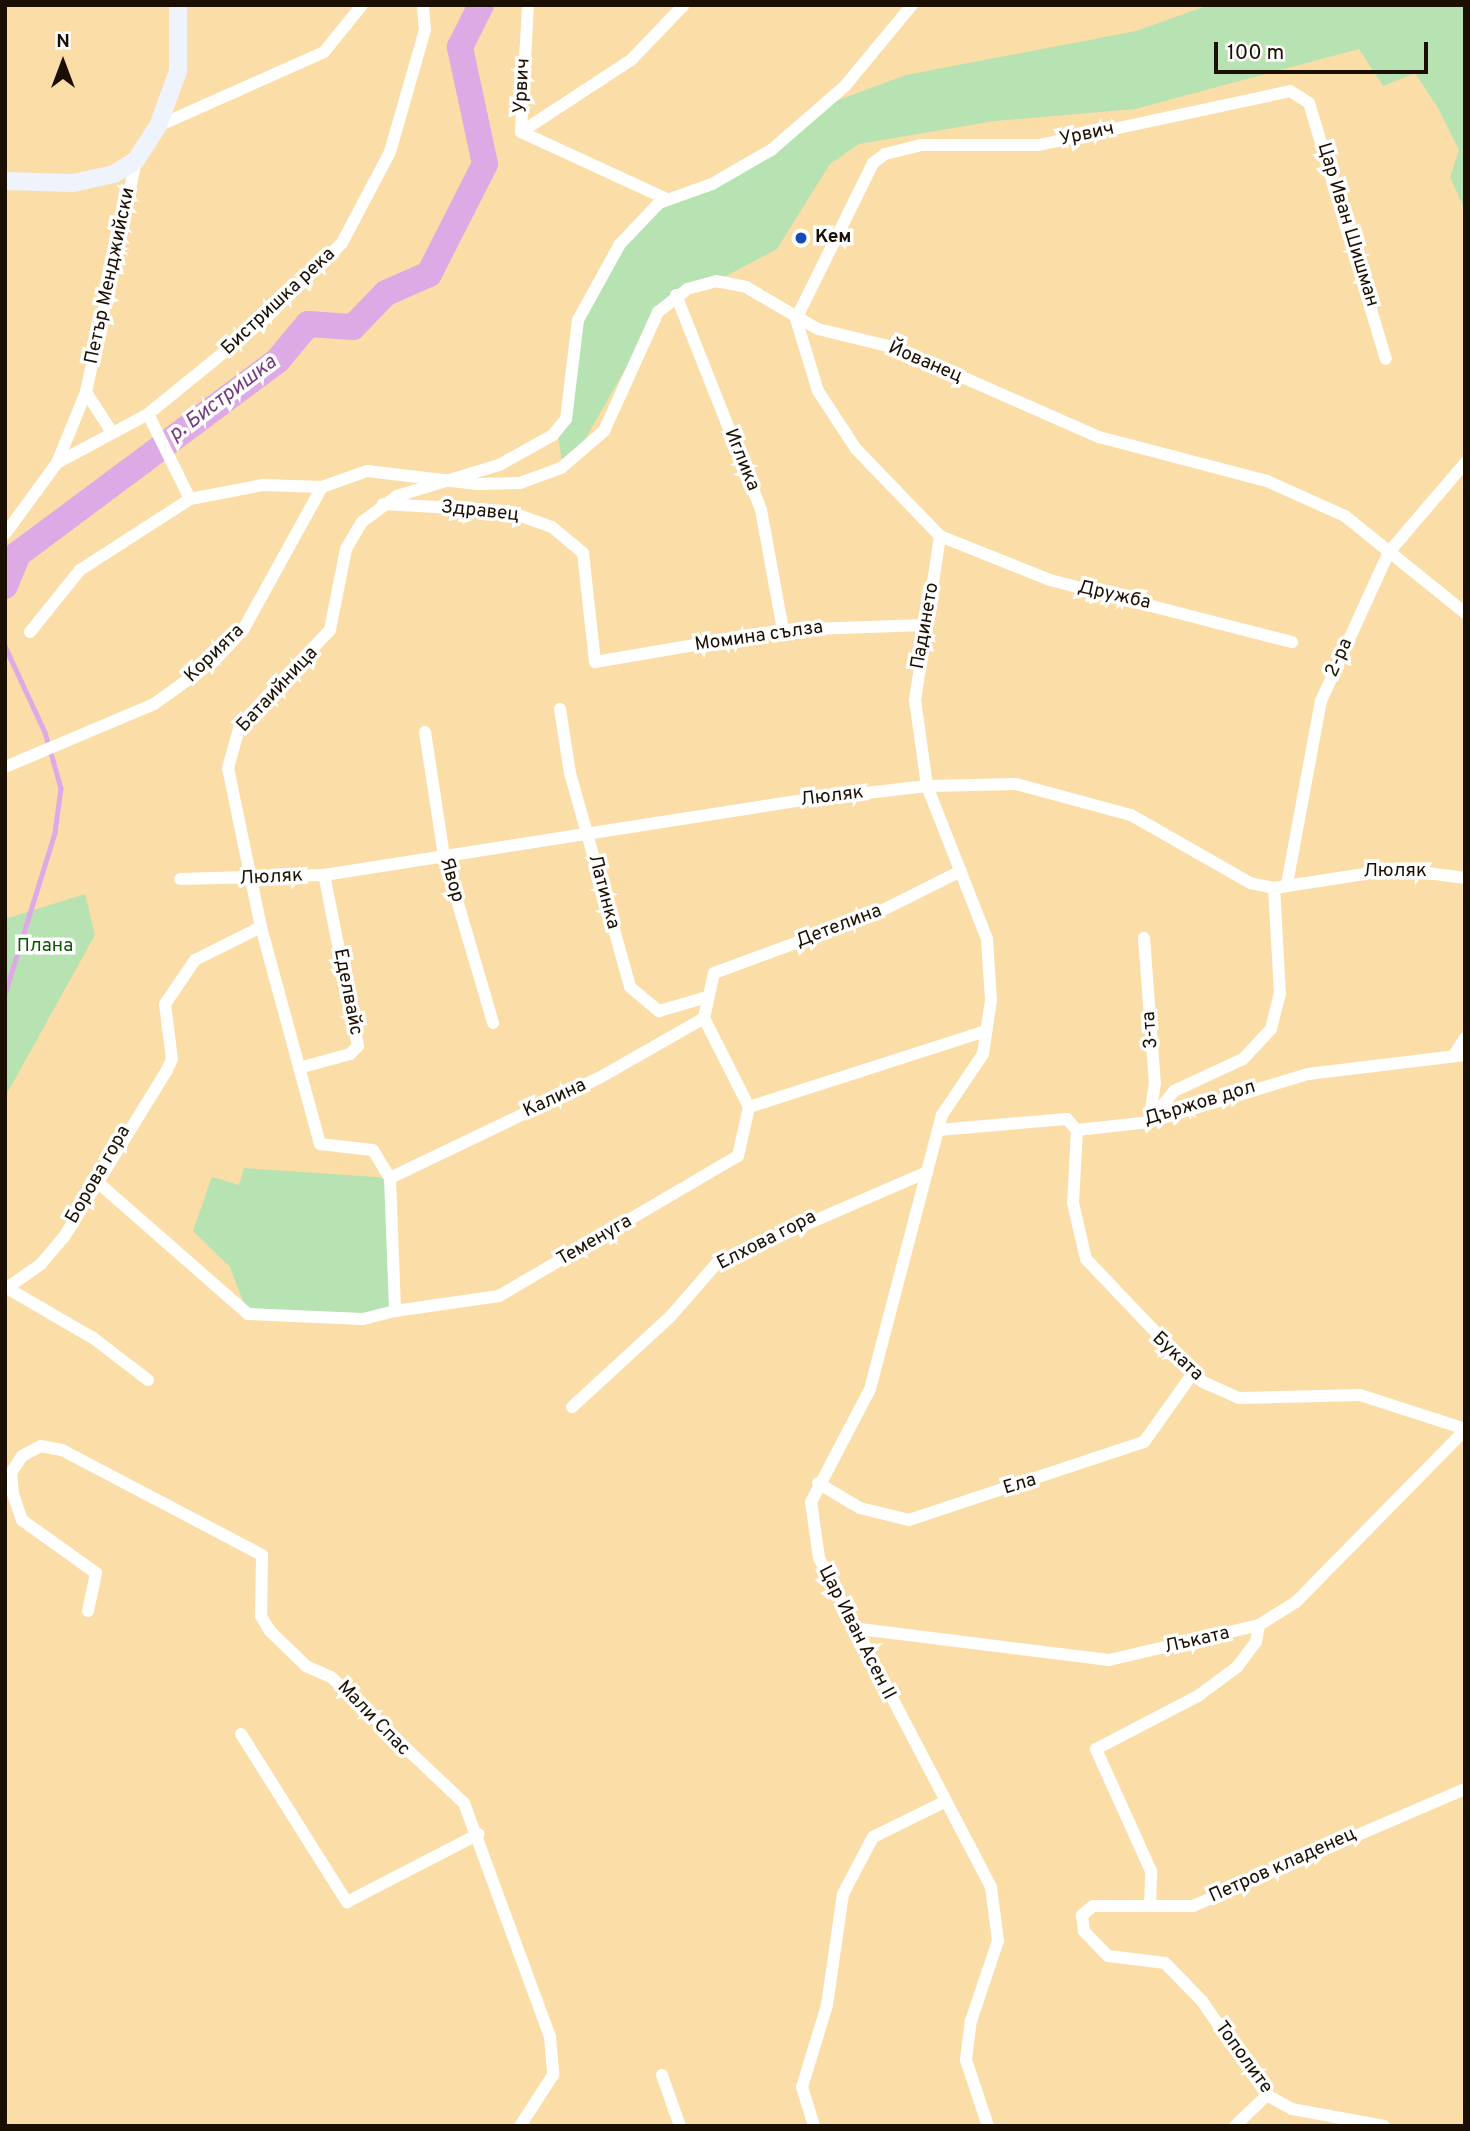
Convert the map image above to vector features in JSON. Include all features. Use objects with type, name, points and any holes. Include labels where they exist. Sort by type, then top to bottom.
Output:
[{"type":"street","name":"Петър Менджийски","points":[[5,534],[57,463],[86,392],[136,160],[158,126],[178,71],[178,5]]},
{"type":"street","points":[[158,126],[324,52],[362,5]]},
{"type":"street","name":"Бистришка река","points":[[57,463],[111,431],[148,414],[266,318],[342,243],[390,152],[425,30],[424,5]]},
{"type":"street","name":"Урвич","points":[[528,5],[521,132],[667,199]]},
{"type":"street","points":[[521,132],[631,60],[684,5]]},
{"type":"street","points":[[381,504],[530,452],[553,435],[566,419],[578,320],[593,288],[620,244],[667,199],[712,184],[771,150],[845,86],[912,5]]},
{"type":"street","name":"Урвич","points":[[796,319],[873,163],[922,145],[1039,145],[1302,93]]},
{"type":"street","name":"Цар Иван Шишман","points":[[1302,93],[1386,359]]},
{"type":"street","points":[[6,183],[73,183],[114,174],[136,160]]},
{"type":"street","name":"Йованец","points":[[676,295],[716,281],[746,287],[796,319],[896,348],[1099,437],[1267,481],[1345,516],[1465,612]]},
{"type":"street","points":[[30,632],[80,570],[190,499],[263,485],[322,487],[368,471],[443,482],[520,483],[561,468],[604,430],[640,343],[676,295]]},
{"type":"street","name":"Иглика","points":[[676,295],[761,510],[783,630]]},
{"type":"street","points":[[796,319],[818,391],[856,449],[940,536]]},
{"type":"street","points":[[86,392],[111,431]]},
{"type":"street","points":[[148,414],[173,475],[190,499]]},
{"type":"street","name":"2-ра","points":[[1149,1122],[1174,1091],[1243,1059],[1271,1029],[1280,994],[1281,886],[1321,701],[1388,552],[1465,463]]},
{"type":"street","name":"Корията","points":[[5,767],[154,704],[214,661],[243,630],[322,487]]},
{"type":"street","name":"Здравец","points":[[381,504],[507,512],[552,527],[583,553],[595,663]]},
{"type":"street","name":"Батаийница","points":[[381,504],[346,548],[330,630],[240,725],[229,747],[261,928],[320,1144],[373,1150],[390,1178]]},
{"type":"street","name":"Падинето","points":[[938,1130],[983,1054],[986,1031],[987,939],[927,786],[915,699],[924,625],[940,536]]},
{"type":"street","name":"Дружба","points":[[940,536],[1050,580],[1292,642]]},
{"type":"street","name":"Момина сълза","points":[[595,663],[783,630],[924,625]]},
{"type":"street","name":"Латинка","points":[[560,709],[587,831],[629,987],[659,1011],[707,997]]},
{"type":"street","name":"Явор","points":[[425,732],[444,856],[493,1023]]},
{"type":"street","name":"Люляк","points":[[180,880],[252,880],[324,875],[587,831],[927,786],[1016,784],[1131,815],[1250,883],[1281,886],[1398,869],[1465,878]]},
{"type":"street","name":"Детелина","points":[[707,997],[714,973],[877,914],[961,872]]},
{"type":"street","name":"Еделвайс","points":[[299,1068],[350,1055],[358,1046],[324,875]]},
{"type":"street","name":"Борова гора","points":[[148,1380],[93,1338],[7,1288],[41,1264],[64,1237],[95,1180],[172,1059],[164,1023],[173,991],[195,960],[261,928]]},
{"type":"street","name":"3-та","points":[[1144,938],[1155,1083],[1149,1122]]},
{"type":"street","points":[[707,997],[704,1018],[749,1107],[986,1031]]},
{"type":"street","name":"Калина","points":[[390,1178],[599,1079],[704,1018]]},
{"type":"street","points":[[1459,1055],[1465,1038]]},
{"type":"street","name":"Държов дол","points":[[938,1130],[1067,1119],[1077,1130],[1149,1122],[1308,1074],[1459,1055]]},
{"type":"street","name":"Теменуга","points":[[95,1180],[248,1314],[363,1319],[395,1311],[499,1296],[694,1185],[738,1156],[749,1107]]},
{"type":"street","name":"Цар Иван Асен II","points":[[938,1130],[870,1389],[818,1483],[811,1502],[819,1558],[852,1628],[991,1887],[998,1913],[998,1941],[971,2021],[966,2060],[988,2126]]},
{"type":"street","name":"Буката","points":[[1077,1130],[1073,1203],[1086,1259],[1193,1373],[1238,1398],[1360,1395],[1465,1429]]},
{"type":"street","name":"Елхова гора","points":[[572,1407],[670,1317],[717,1264],[927,1172]]},
{"type":"street","points":[[390,1178],[395,1311]]},
{"type":"street","name":"Ела","points":[[818,1483],[860,1508],[909,1520],[1144,1442],[1193,1373]]},
{"type":"street","name":"Лъката","points":[[852,1628],[1109,1660],[1259,1625],[1296,1602],[1465,1429]]},
{"type":"street","name":"Мали Спас","points":[[88,1611],[96,1573],[22,1520],[13,1493],[11,1473],[22,1456],[41,1446],[62,1450],[262,1555],[261,1616],[270,1630],[306,1666],[331,1677],[464,1803],[479,1834],[550,2036],[553,2075],[520,2126]]},
{"type":"street","points":[[1150,1906],[1151,1871],[1096,1749],[1198,1696],[1237,1667],[1256,1642],[1259,1625]]},
{"type":"street","points":[[241,1734],[346,1902],[479,1834]]},
{"type":"street","name":"Петров кладенец","points":[[1165,1963],[1108,1956],[1080,1922],[1093,1906],[1193,1906],[1465,1789]]},
{"type":"street","points":[[814,2126],[802,2087],[827,2005],[844,1894],[873,1837],[944,1802]]},
{"type":"street","name":"Тополите","points":[[1165,1963],[1202,2001],[1267,2095],[1292,2109],[1384,2126]]},
{"type":"street","points":[[662,2074],[680,2126]]},
{"type":"street","points":[[1236,2126],[1267,2095]]},
{"type":"green space","points":[[1209,5],[1465,5],[1465,210],[1450,177],[1459,150],[1438,108],[1415,73],[1383,86],[1359,49],[1135,109],[994,121],[859,144],[830,164],[777,249],[658,312],[580,448],[562,463],[558,434],[581,320],[621,244],[659,203],[747,168],[836,101],[906,75],[1136,31]]},
{"type":"green space","name":"Плана","points":[[85,894],[95,935],[5,1097],[5,919]]},
{"type":"green space","points":[[244,1168],[390,1178],[395,1311],[363,1319],[248,1314],[230,1267],[193,1231],[212,1177],[239,1185]]},
{"type":"waterway","name":"р. Бистришка","points":[[5,586],[18,554],[278,360],[308,324],[353,327],[386,293],[429,274],[485,164],[460,47],[481,5]]},
{"type":"waterway","points":[[5,646],[45,732],[61,788],[55,833],[5,995]]},
{"type":"place","name":"Кем","points":[[801,238]]}]
